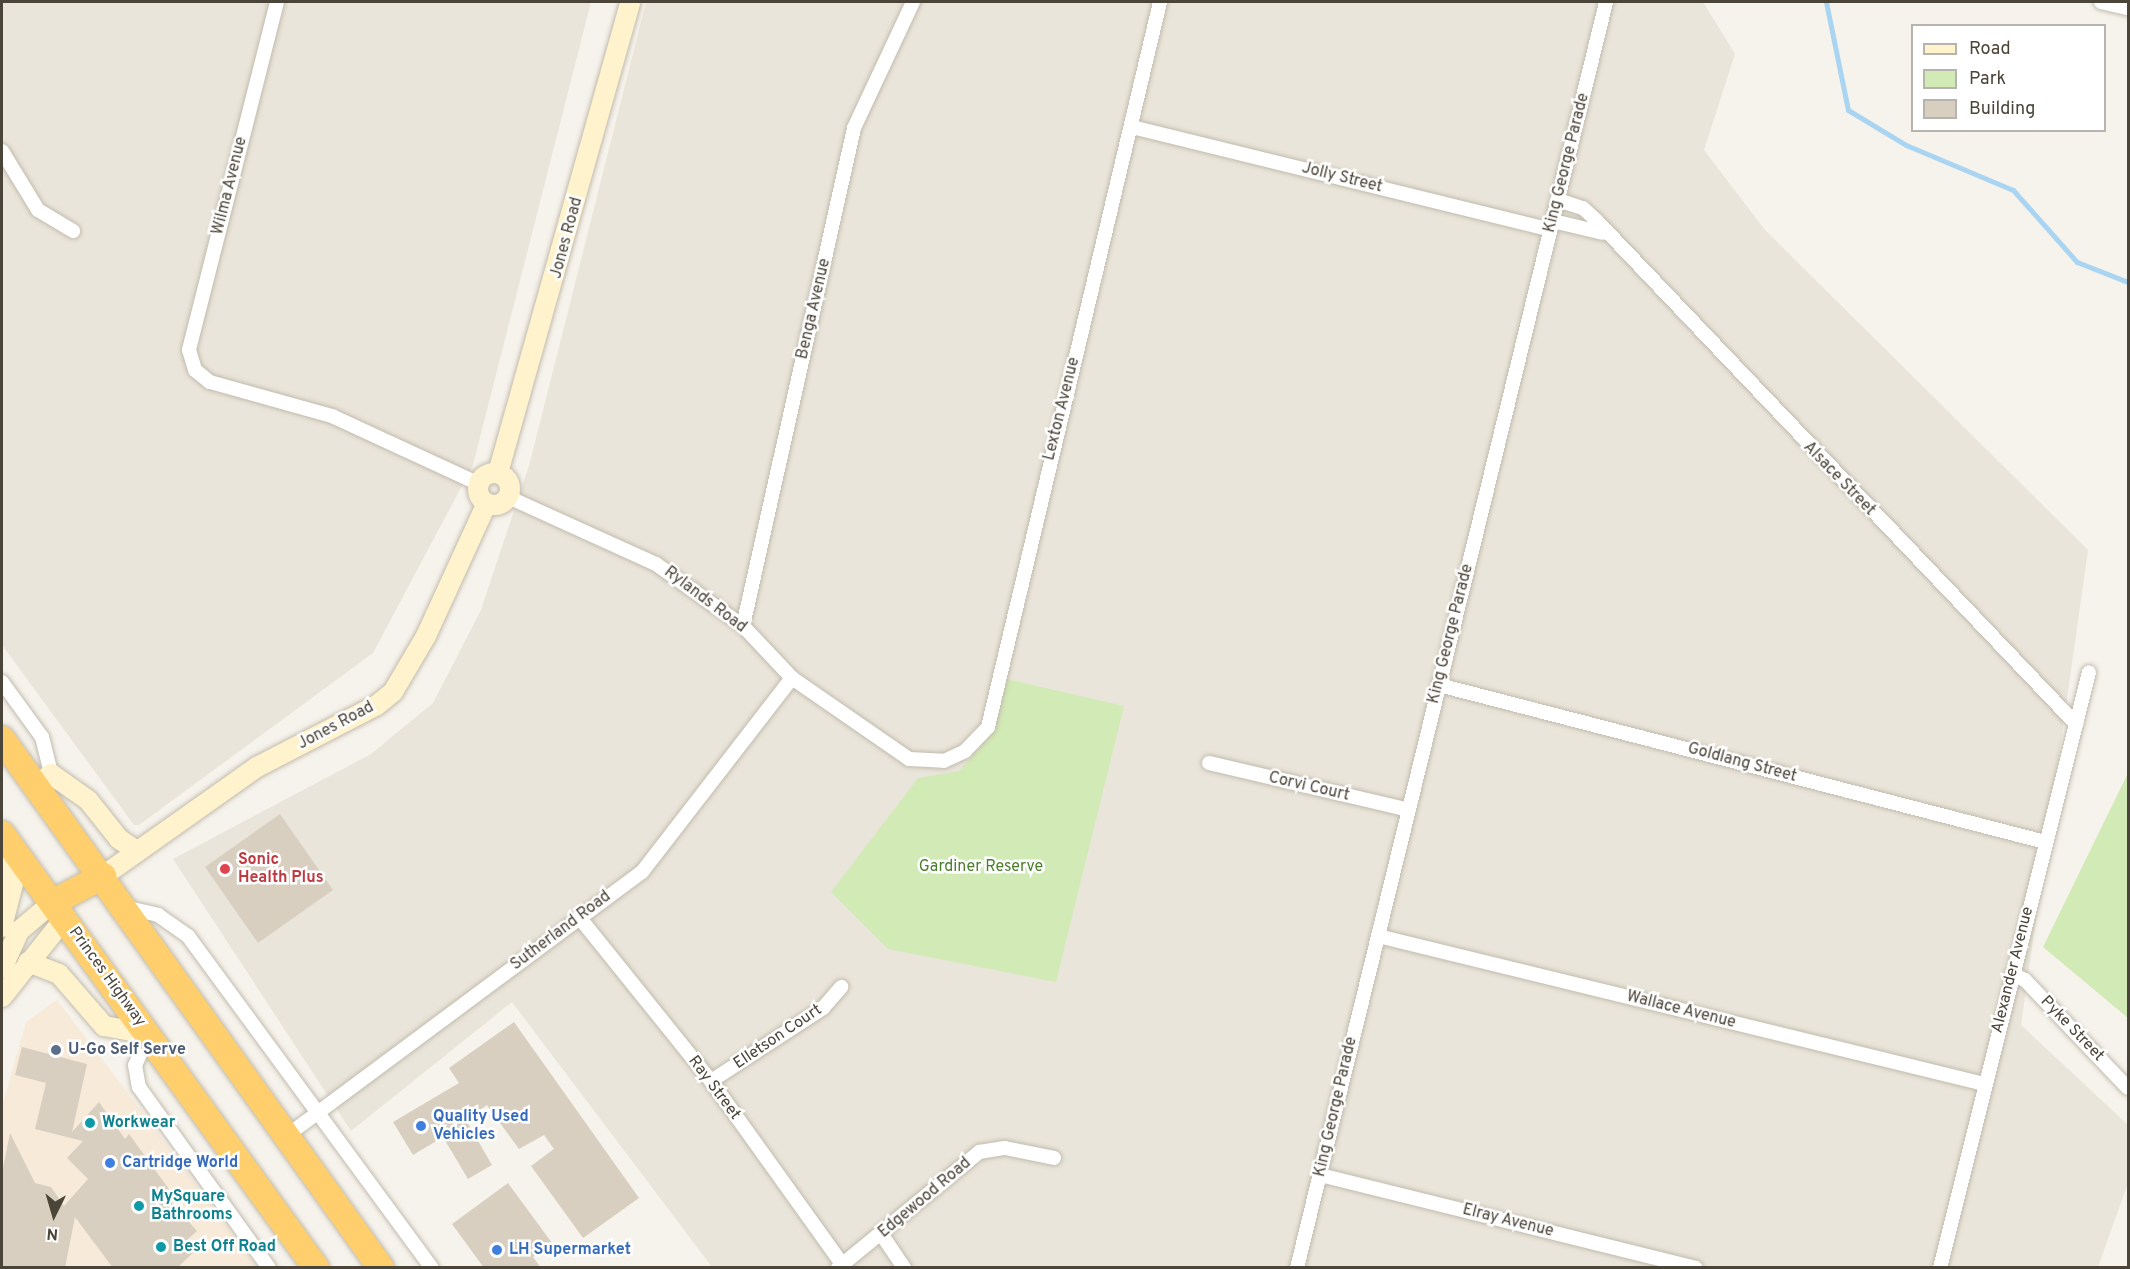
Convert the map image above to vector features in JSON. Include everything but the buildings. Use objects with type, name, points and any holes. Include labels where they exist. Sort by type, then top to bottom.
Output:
[{"type":"highway","points":[[2,739],[44,780],[124,907],[285,1137],[381,1268]]},
{"type":"highway","name":"Princes Highway","points":[[6,841],[316,1268]]},
{"type":"highway","points":[[58,911],[103,876]]},
{"type":"main road","name":"Jones Road","points":[[498,473],[630,2]]},
{"type":"main road","points":[[498,473],[510,483],[508,497],[499,504],[487,503],[479,484],[486,475],[498,473]]},
{"type":"main road","name":"Jones Road","points":[[103,876],[257,767],[377,705],[393,692],[426,636],[487,503]]},
{"type":"main road","points":[[44,780],[88,800],[119,839],[137,851]]},
{"type":"main road","points":[[2,927],[13,884],[6,841]]},
{"type":"main road","points":[[2,999],[28,962],[58,911]]},
{"type":"main road","points":[[2,969],[19,931],[58,911]]},
{"type":"main road","points":[[28,962],[59,974],[104,1026],[148,1034]]},
{"type":"main road","points":[[2,977],[2,999]]},
{"type":"street","name":"Wilma Avenue","points":[[277,2],[189,350],[195,370],[210,382],[332,416],[479,484]]},
{"type":"street","name":"Benga Avenue","points":[[743,626],[854,128],[871,82],[913,2]]},
{"type":"street","name":"Lexton Avenue","points":[[909,759],[944,761],[965,751],[988,727],[1160,2]]},
{"type":"street","name":"King George Parade","points":[[1297,1268],[1606,2]]},
{"type":"street","points":[[2101,2],[2128,8]]},
{"type":"street","name":"Jolly Street","points":[[1132,127],[1552,225]]},
{"type":"street","points":[[2,151],[38,210],[73,231]]},
{"type":"street","name":"Alsace Street","points":[[1558,200],[1587,211],[1603,233],[2076,724]]},
{"type":"street","points":[[1552,225],[1603,233]]},
{"type":"street","name":"Rylands Road","points":[[508,497],[656,564],[743,626],[792,678],[909,759]]},
{"type":"street","name":"Alexander Avenue","points":[[1940,1268],[1984,1084],[2089,672]]},
{"type":"street","name":"Sutherland Road","points":[[285,1137],[579,916],[642,872],[792,678]]},
{"type":"street","points":[[2,682],[42,737],[44,780]]},
{"type":"street","name":"Goldlang Street","points":[[1438,685],[2045,842]]},
{"type":"street","name":"Corvi Court","points":[[1209,763],[1409,810]]},
{"type":"street","points":[[124,907],[158,915],[188,936],[321,1112],[432,1268]]},
{"type":"street","name":"Ray Street","points":[[579,916],[711,1081],[840,1266]]},
{"type":"street","name":"Wallace Avenue","points":[[1378,936],[1984,1084]]},
{"type":"street","name":"Pyke Street","points":[[2012,974],[2025,980],[2128,1088]]},
{"type":"street","name":"Elletson Court","points":[[711,1081],[823,1008],[842,987]]},
{"type":"street","points":[[148,1034],[135,1065],[139,1087],[269,1268]]},
{"type":"street","name":"Edgewood Road","points":[[840,1266],[882,1235],[980,1152],[1005,1148],[1054,1158]]},
{"type":"street","name":"Elray Avenue","points":[[1320,1175],[1696,1268]]},
{"type":"street","points":[[882,1235],[904,1268]]},
{"type":"shaded area","points":[[2,2],[591,2],[473,465],[373,653],[139,825],[134,825],[2,645]]},
{"type":"shaded area","points":[[646,2],[1703,2],[1735,54],[1704,150],[1765,230],[2088,550],[2021,1025],[2128,1125],[2128,1183],[2098,1267],[712,1267],[512,1002],[351,1131],[173,859],[371,754],[433,703],[481,610],[529,466]]},
{"type":"shaded area","points":[[57,1000],[257,1267],[2,1267],[2,1107],[26,1022]]},
{"type":"green space","name":"Gardiner Reserve","points":[[1006,679],[1124,706],[1056,982],[888,949],[831,892],[918,778],[959,771],[990,736]]},
{"type":"green space","points":[[2128,773],[2128,1018],[2043,947]]},
{"type":"waterway","points":[[1826,2],[1848,110],[1906,145],[2013,190],[2077,262],[2128,282]]},
{"type":"place","name":"Sonic Health Plus","points":[[225,869]]},
{"type":"place","name":"U-Go Self Serve","points":[[56,1050]]},
{"type":"place","name":"Workwear","points":[[90,1123]]},
{"type":"place","name":"Quality Used Vehicles","points":[[421,1126]]},
{"type":"place","name":"Cartridge World","points":[[110,1163]]},
{"type":"place","name":"MySquare Bathrooms","points":[[139,1206]]},
{"type":"place","name":"Best Off Road","points":[[161,1247]]},
{"type":"place","name":"LH Supermarket","points":[[497,1250]]}]
